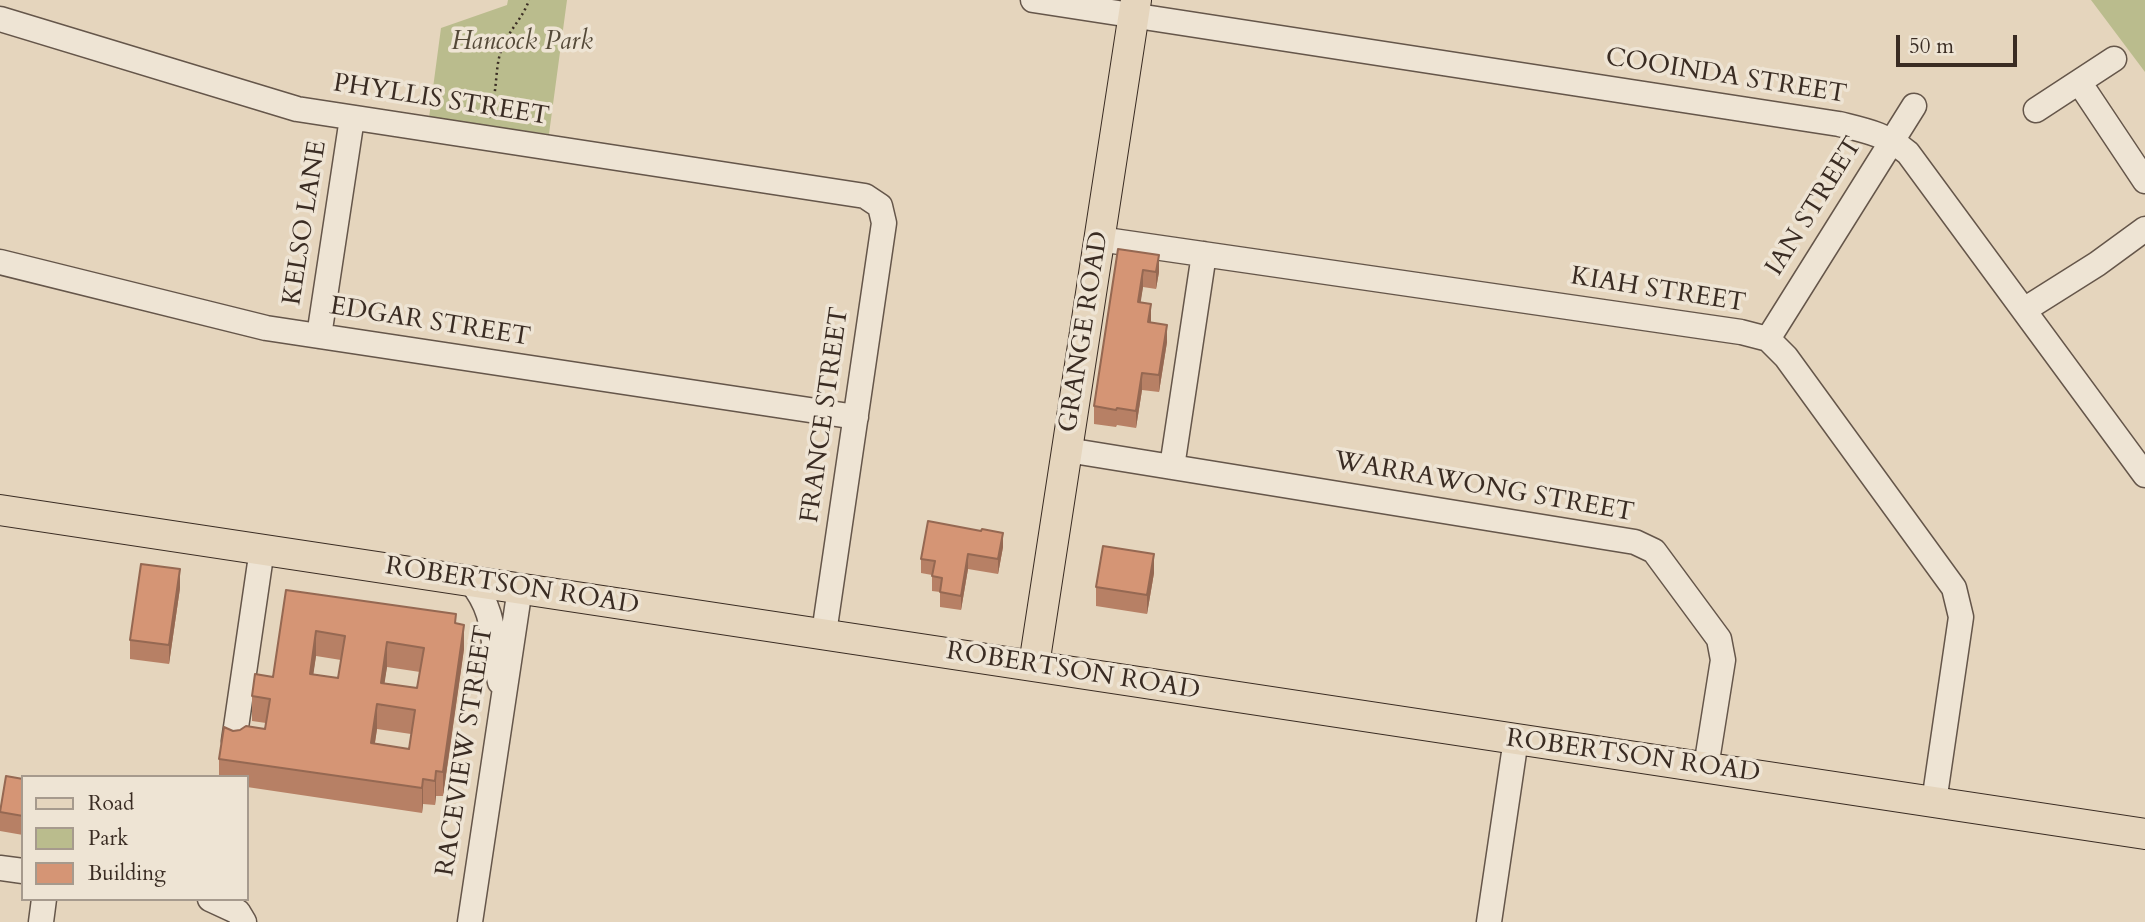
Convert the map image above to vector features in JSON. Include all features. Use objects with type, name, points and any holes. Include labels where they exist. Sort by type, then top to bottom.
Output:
[{"type":"main road","name":"GRANGE ROAD","points":[[1034,665],[1135,8]]},
{"type":"main road","name":"ROBERTSON ROAD","points":[[0,510],[2145,834]]},
{"type":"street","name":"COOINDA STREET","points":[[1033,0],[1135,8],[1874,132],[1892,140],[1908,153],[2145,475]]},
{"type":"street","name":"PHYLLIS STREET","points":[[0,19],[296,109],[865,196],[880,206]]},
{"type":"street","points":[[2036,110],[2115,59]]},
{"type":"street","points":[[2079,82],[2145,181]]},
{"type":"street","name":"IAN STREET","points":[[1768,339],[1914,106]]},
{"type":"street","name":"KELSO LANE","points":[[319,336],[352,118]]},
{"type":"street","name":"FRANCE STREET","points":[[824,633],[884,223],[880,206]]},
{"type":"street","points":[[2024,310],[2097,264],[2145,229]]},
{"type":"street","name":"KIAH STREET","points":[[1099,239],[1727,330],[1768,339],[1786,357],[1954,588],[1961,617],[1934,802]]},
{"type":"street","points":[[1172,467],[1204,254]]},
{"type":"street","name":"EDGAR STREET","points":[[0,261],[266,328],[856,417]]},
{"type":"street","name":"WARRAWONG STREET","points":[[1067,450],[1635,542],[1654,551],[1719,639],[1723,660],[1706,767]]},
{"type":"street","points":[[234,741],[262,549]]},
{"type":"street","points":[[470,581],[489,608],[495,661],[504,699]]},
{"type":"street","name":"RACEVIEW STREET","points":[[470,922],[520,588]]},
{"type":"street","points":[[1489,922],[1516,739]]},
{"type":"street","points":[[0,868],[21,871]]},
{"type":"street","points":[[41,922],[44,901]]},
{"type":"street","points":[[213,901],[238,912],[244,922]]},
{"type":"path","points":[[484,138],[494,99],[500,51],[527,8],[529,0]]},
{"type":"green space","name":"Hancock Park","points":[[508,0],[567,0],[549,134],[429,118],[441,28],[507,5]]},
{"type":"green space","points":[[2091,0],[2145,0],[2145,72]]},
{"type":"building","points":[[1118,249],[1159,255],[1156,272],[1143,270],[1138,302],[1151,304],[1148,322],[1167,325],[1159,375],[1142,373],[1136,411],[1094,406]]},
{"type":"building","points":[[928,521],[1003,533],[998,559],[968,554],[961,596],[940,592],[942,578],[932,576],[935,561],[921,559]]},
{"type":"building","points":[[1103,546],[1154,554],[1147,595],[1096,587]]},
{"type":"building","points":[[141,564],[180,569],[169,645],[130,640]]},
{"type":"building","points":[[286,590],[456,614],[455,623],[464,625],[443,772],[436,771],[435,781],[423,779],[422,788],[219,759],[224,727],[233,731],[246,726],[265,729],[270,699],[252,696],[255,674],[273,677]],"holes":[[[316,631],[345,636],[338,678],[310,674]],[[387,642],[424,648],[417,688],[381,683]],[[377,704],[415,710],[409,749],[371,743]]]},
{"type":"building","points":[[6,776],[21,779],[21,816],[0,812]]}]
